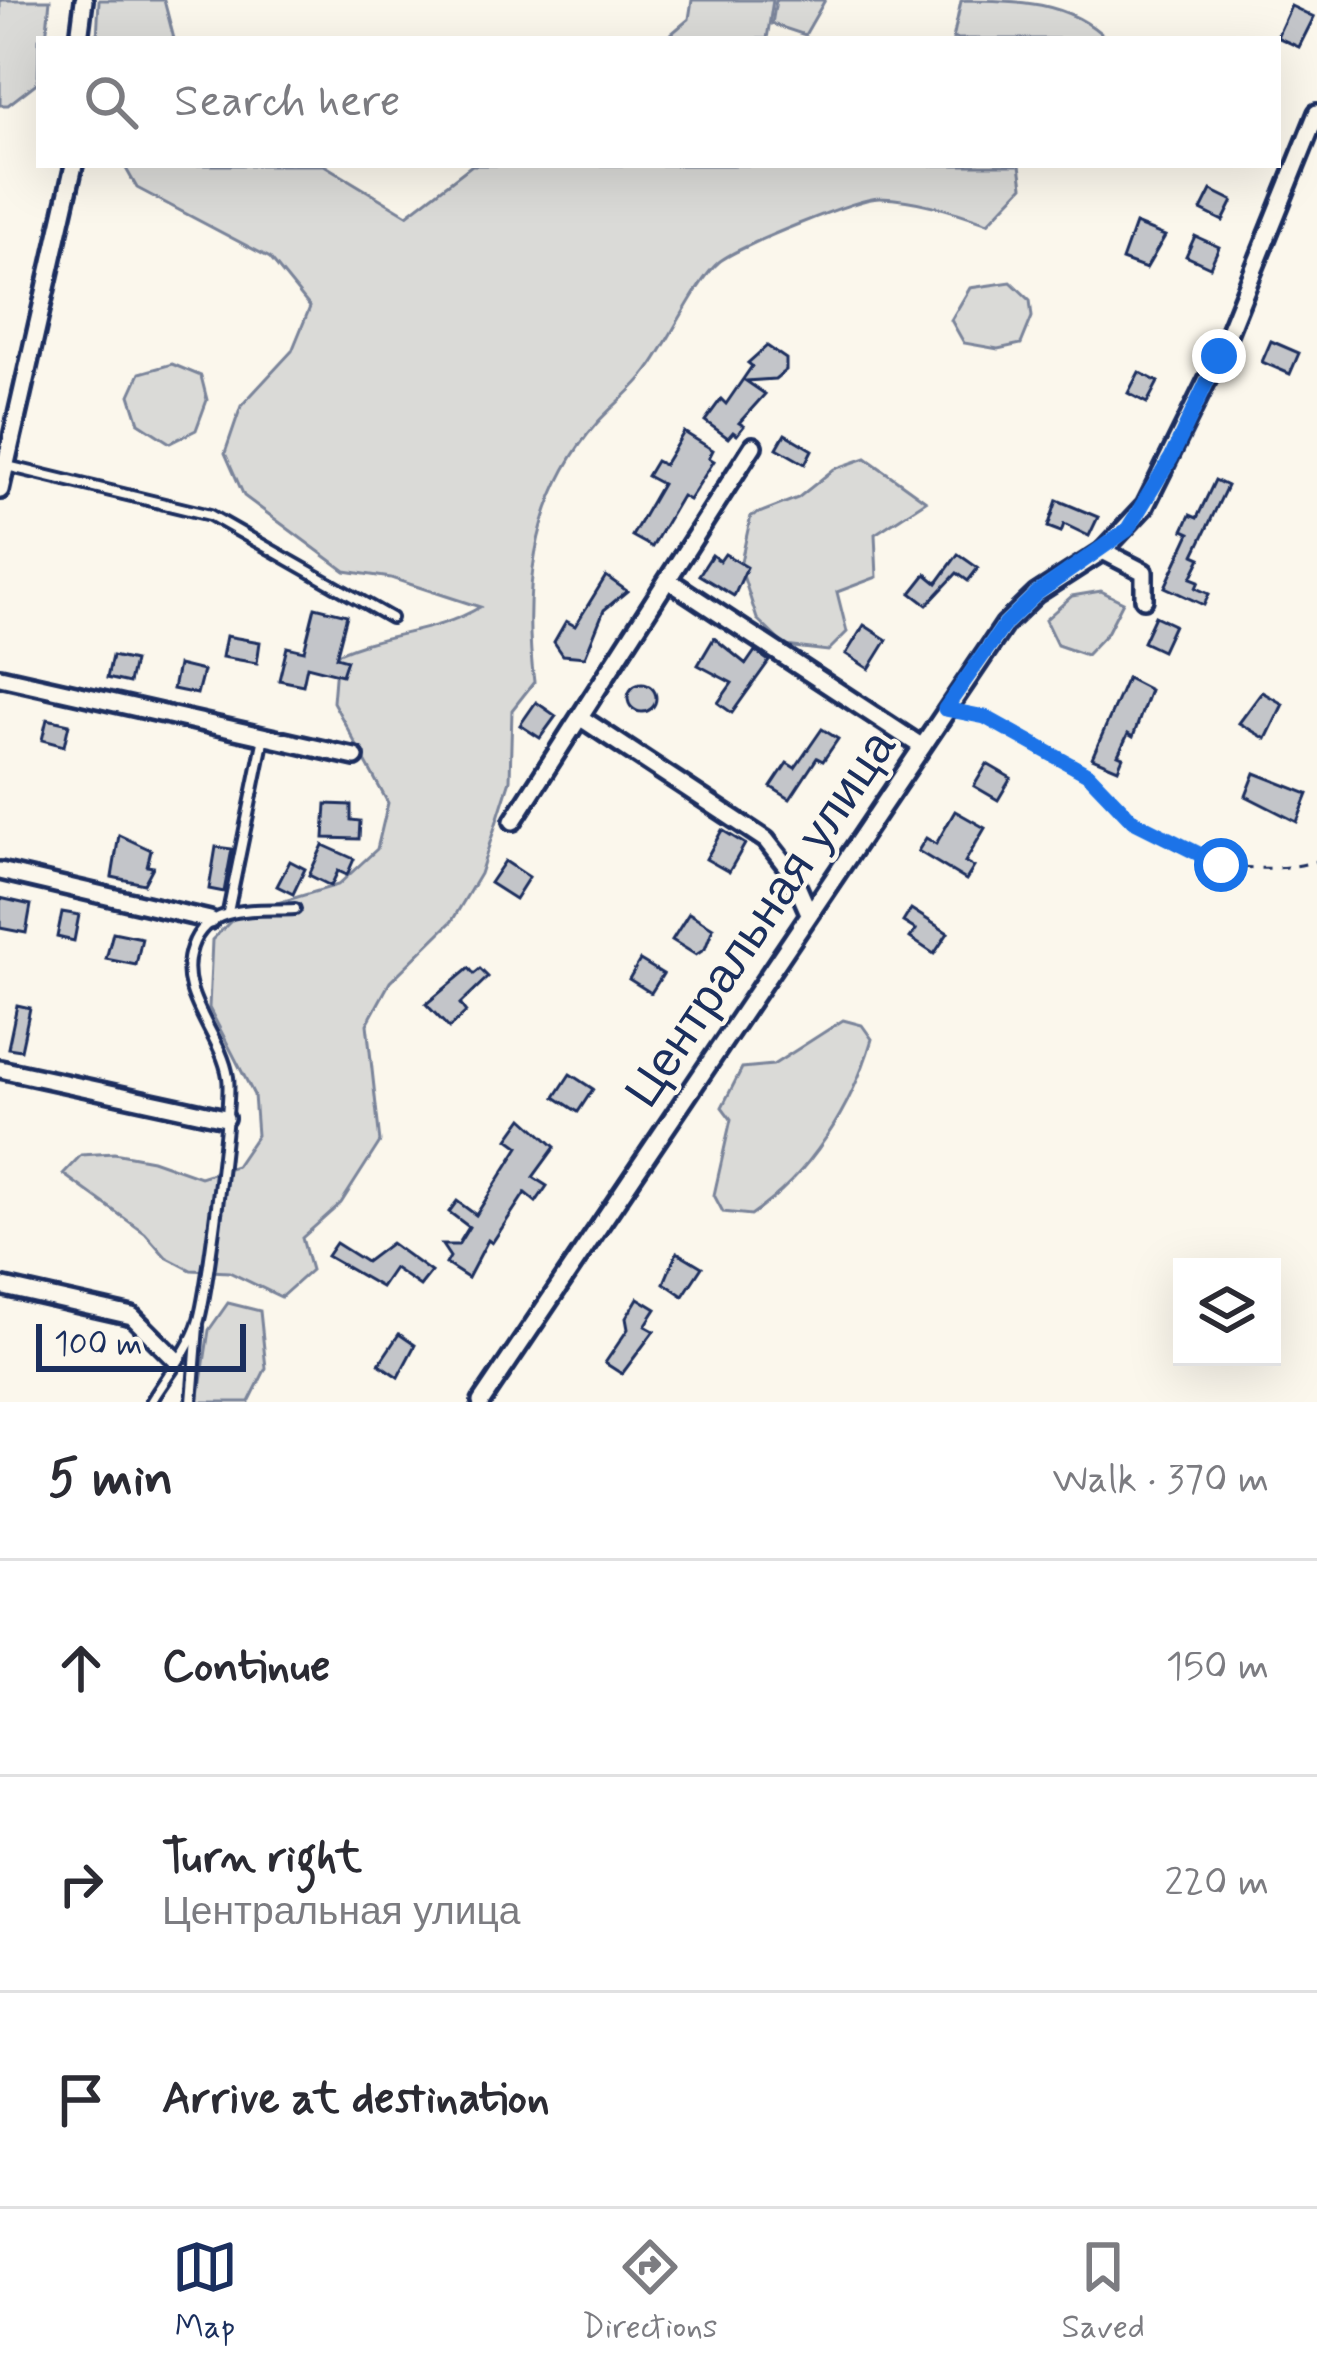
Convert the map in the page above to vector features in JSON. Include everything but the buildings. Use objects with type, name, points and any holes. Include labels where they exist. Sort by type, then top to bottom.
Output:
[{"type":"street","points":[[79,36],[84,0]]},
{"type":"street","name":"Центральная улица","points":[[482,1402],[1005,624],[1036,594],[1103,551],[1145,506],[1171,458],[1317,113]]},
{"type":"street","points":[[0,490],[73,168]]},
{"type":"street","points":[[513,821],[671,582],[753,446]]},
{"type":"street","points":[[1103,551],[1144,572],[1144,599]]},
{"type":"street","points":[[671,582],[921,746]]},
{"type":"street","points":[[0,677],[355,757]]},
{"type":"street","points":[[581,718],[766,841],[791,872],[809,913]]},
{"type":"street","points":[[0,871],[211,920]]},
{"type":"street","points":[[0,1069],[225,1118]]},
{"type":"street","points":[[0,1286],[132,1316],[175,1359]]},
{"type":"lane","points":[[5,465],[210,515],[391,618]]},
{"type":"lane","points":[[228,912],[264,736]]},
{"type":"lane","points":[[192,1402],[228,1076],[187,980],[192,946],[211,920],[228,912],[295,909]]},
{"type":"lane","points":[[151,1402],[198,1325]]},
{"type":"path","points":[[945,709],[985,717],[1089,775],[1133,821],[1221,865],[1290,868],[1317,861]]},
{"type":"shaded area","points":[[0,0],[50,0],[46,36],[36,36],[36,84],[8,105],[0,105]]},
{"type":"shaded area","points":[[99,0],[164,0],[173,36],[97,36]]},
{"type":"shaded area","points":[[692,0],[773,0],[767,36],[669,36],[689,19]]},
{"type":"shaded area","points":[[776,0],[825,0],[805,35],[772,24]]},
{"type":"shaded area","points":[[961,1],[1041,5],[1076,17],[1104,36],[954,36]]},
{"type":"shaded area","points":[[126,168],[329,168],[407,215],[468,168],[1020,168],[1023,186],[988,223],[921,203],[880,198],[825,214],[730,255],[701,283],[642,377],[575,451],[558,481],[537,545],[530,613],[534,682],[512,710],[510,780],[480,874],[452,921],[390,982],[367,1024],[380,1142],[341,1203],[302,1238],[311,1270],[281,1297],[229,1272],[191,1270],[166,1257],[145,1233],[63,1174],[81,1155],[114,1153],[200,1177],[236,1166],[257,1135],[254,1095],[209,1008],[212,940],[237,915],[338,885],[377,849],[388,803],[333,702],[337,654],[445,623],[480,607],[391,578],[345,571],[244,496],[225,453],[241,406],[292,351],[310,307],[270,258],[137,188]]},
{"type":"shaded area","points":[[1011,282],[1030,300],[1032,317],[1021,344],[998,349],[964,343],[951,320],[970,288]]},
{"type":"shaded area","points":[[172,364],[201,376],[207,400],[196,430],[170,443],[139,423],[130,395],[140,373]]},
{"type":"shaded area","points":[[866,458],[926,501],[875,534],[877,577],[837,592],[847,632],[828,651],[785,646],[757,619],[740,566],[751,516],[798,498],[834,469]]},
{"type":"shaded area","points":[[1101,591],[1123,602],[1107,633],[1086,655],[1057,645],[1045,620],[1072,596]]},
{"type":"shaded area","points":[[843,1020],[862,1025],[872,1039],[853,1090],[826,1138],[792,1180],[751,1215],[723,1212],[714,1195],[731,1119],[722,1107],[742,1068],[773,1065]]},
{"type":"shaded area","points":[[228,1303],[260,1311],[266,1368],[249,1402],[198,1402],[209,1330]]},
{"type":"route","points":[[1219,356],[1171,458],[1127,530],[1036,594],[1005,624],[945,709],[985,717],[1089,775],[1133,821],[1221,865]]}]
